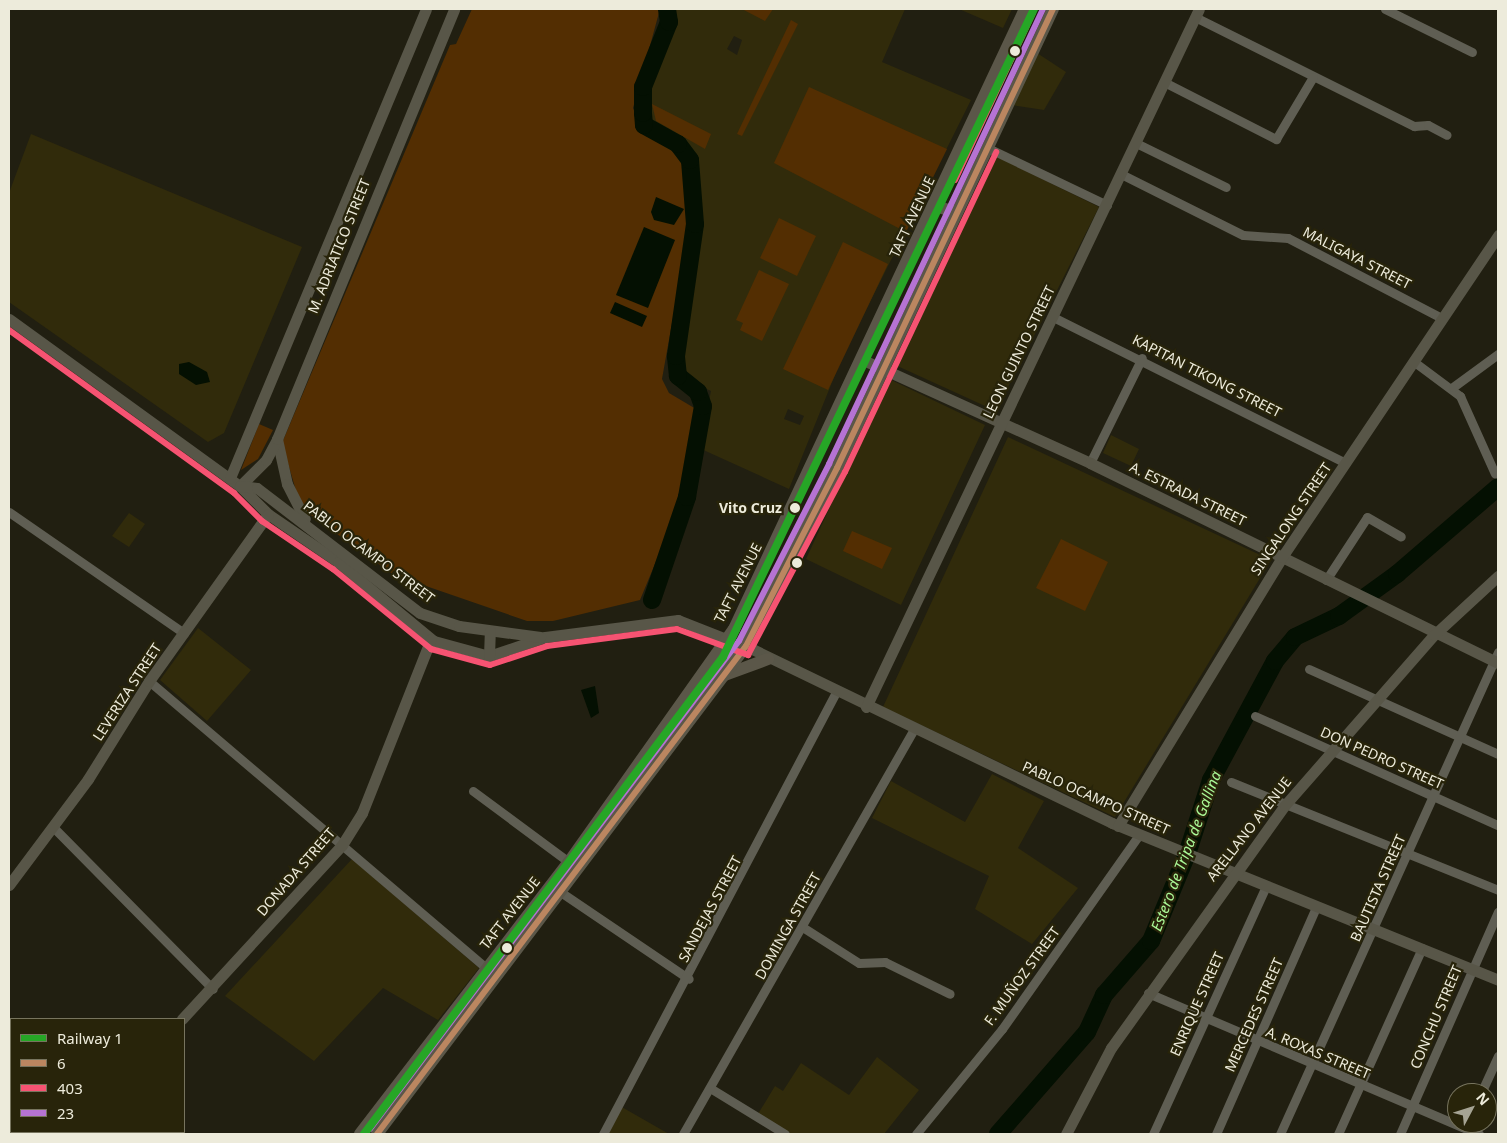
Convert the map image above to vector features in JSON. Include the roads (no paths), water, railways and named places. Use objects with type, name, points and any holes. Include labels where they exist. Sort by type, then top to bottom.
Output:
[{"type":"main road","name":"TAFT AVENUE","points":[[377,1134],[562,893],[574,865],[726,639],[861,359],[1025,9]]},
{"type":"main road","name":"TAFT AVENUE","points":[[360,1134],[486,968],[574,865],[746,646],[882,370],[1053,9]]},
{"type":"main road","points":[[934,205],[956,213]]},
{"type":"main road","points":[[721,677],[768,659]]},
{"type":"street","name":"M. ADRIATICO STREET","points":[[230,478],[426,9]]},
{"type":"street","name":"M. ADRIATICO STREET","points":[[240,486],[266,460],[277,439],[454,9]]},
{"type":"street","points":[[1385,9],[1472,52]]},
{"type":"street","points":[[1196,13],[1313,77],[1414,126],[1428,125],[1447,135]]},
{"type":"street","name":"LEON GUINTO STREET","points":[[866,707],[1001,422],[1122,174],[1196,13]]},
{"type":"street","points":[[1164,82],[1276,139],[1313,77]]},
{"type":"street","points":[[1136,143],[1226,187]]},
{"type":"street","points":[[988,148],[1107,205]]},
{"type":"street","name":"MALIGAYA STREET","points":[[1122,174],[1243,234],[1288,238],[1440,317]]},
{"type":"street","name":"SINGALONG STREET","points":[[1118,826],[1282,557],[1413,361],[1440,317],[1498,235]]},
{"type":"street","name":"KAPITAN TIKONG STREET","points":[[1053,317],[1142,358],[1346,462]]},
{"type":"street","name":"PABLO OCAMPO STREET","points":[[9,319],[230,478],[268,514],[338,562],[431,639],[489,656],[544,637],[678,620],[726,639]]},
{"type":"street","points":[[1453,387],[1498,354]]},
{"type":"street","points":[[1090,464],[1142,358]]},
{"type":"street","name":"A. ESTRADA STREET","points":[[861,359],[1090,464],[1282,557],[1434,635],[1497,659]]},
{"type":"street","points":[[1413,361],[1453,387],[1467,407],[1495,474]]},
{"type":"street","points":[[277,439],[287,484],[309,525]]},
{"type":"street","name":"PABLO OCAMPO STREET","points":[[240,486],[257,488],[309,525],[420,613],[490,631],[544,637]]},
{"type":"street","points":[[9,512],[184,633]]},
{"type":"street","name":"LEVERIZA STREET","points":[[9,885],[54,828],[149,681],[268,514]]},
{"type":"street","points":[[1326,580],[1367,517],[1401,537]]},
{"type":"street","name":"ARELLANO AVENUE","points":[[1066,1134],[1111,1048],[1233,873],[1285,805],[1330,751],[1434,635],[1498,576]]},
{"type":"street","points":[[417,628],[420,613]]},
{"type":"street","points":[[489,656],[490,631]]},
{"type":"street","name":"DONADA STREET","points":[[183,1018],[213,989],[342,844],[362,813],[431,639]]},
{"type":"street","name":"PABLO OCAMPO STREET","points":[[746,646],[836,693],[1118,826],[1498,980]]},
{"type":"street","name":"BAUTISTA STREET","points":[[1280,1134],[1375,929],[1460,736],[1497,659]]},
{"type":"street","points":[[1310,668],[1376,701],[1498,754]]},
{"type":"street","points":[[149,681],[497,977]]},
{"type":"street","name":"SANDEJAS STREET","points":[[603,1134],[689,979],[836,693]]},
{"type":"street","name":"DON PEDRO STREET","points":[[1255,716],[1330,751],[1498,824]]},
{"type":"street","name":"DOMINGA STREET","points":[[683,1134],[804,928],[914,729]]},
{"type":"street","points":[[1231,782],[1498,890]]},
{"type":"street","points":[[473,791],[574,865]]},
{"type":"street","points":[[54,828],[213,989]]},
{"type":"street","name":"F. MUÑOZ STREET","points":[[918,1131],[1002,1029],[1139,835]]},
{"type":"street","name":"ENRIQUE STREET","points":[[1153,1134],[1266,886]]},
{"type":"street","points":[[562,893],[689,979]]},
{"type":"street","name":"MERCEDES STREET","points":[[1216,1134],[1316,906]]},
{"type":"street","name":"CONCHU STREET","points":[[1400,1134],[1498,912]]},
{"type":"street","points":[[804,928],[859,963],[885,962],[950,994]]},
{"type":"street","points":[[1338,1134],[1422,948]]},
{"type":"street","name":"A. ROXAS STREET","points":[[1148,993],[1205,1021],[1447,1121]]},
{"type":"street","points":[[1486,1083],[1498,1056]]},
{"type":"street","points":[[710,1088],[785,1134]]},
{"type":"street","points":[[918,1131],[929,1134]]},
{"type":"waterway","points":[[652,600],[687,497],[703,406],[698,392],[678,376],[676,356],[695,224],[690,160],[678,144],[644,125],[643,87],[669,22],[667,9]]},
{"type":"waterway","name":"Estero de Tripa de Gallina","points":[[998,1134],[1087,1032],[1104,995],[1151,941],[1187,854],[1211,780],[1275,661],[1295,637],[1339,616],[1397,574],[1498,487]]},
{"type":"rail line","name":"1","points":[[364,1134],[723,657],[1034,9]]},
{"type":"place","name":"Vito Cruz","points":[[795,508]]}]
